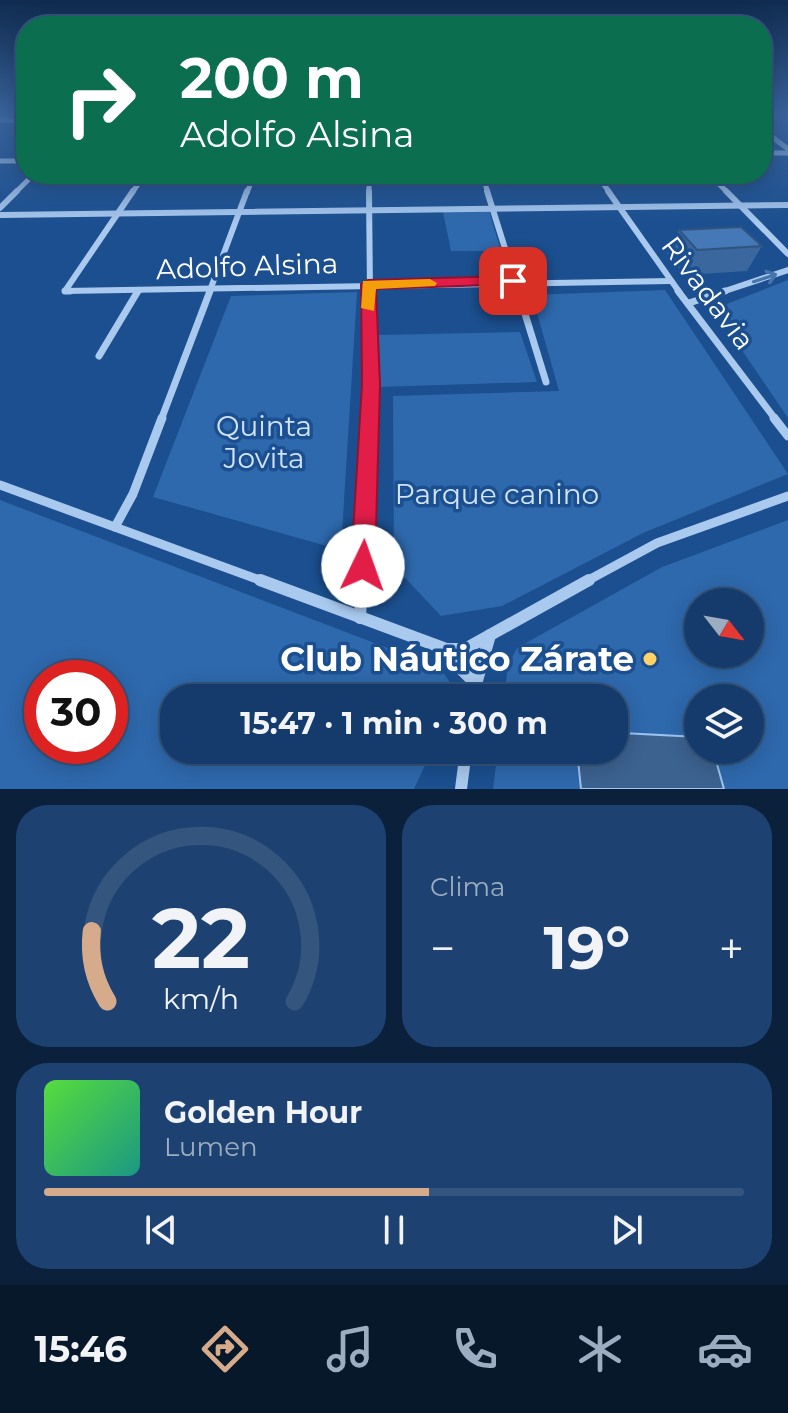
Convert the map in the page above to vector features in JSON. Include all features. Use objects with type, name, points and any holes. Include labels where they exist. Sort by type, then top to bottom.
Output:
[{"type":"street","points":[[0,208],[24,184]]},
{"type":"street","points":[[117,214],[138,184]]},
{"type":"street","points":[[115,527],[133,494],[251,184]]},
{"type":"street","points":[[360,618],[371,384],[369,184]]},
{"type":"street","points":[[485,184],[546,382]]},
{"type":"street","name":"Rivadavia","points":[[602,184],[788,436]]},
{"type":"street","points":[[719,184],[788,254]]},
{"type":"street","points":[[0,215],[788,205]]},
{"type":"street","name":"Adolfo Alsina","points":[[117,214],[65,291],[513,281],[671,281]]},
{"type":"street","points":[[689,303],[788,270]]},
{"type":"street","points":[[99,356],[139,290]]},
{"type":"street","points":[[0,485],[438,647],[465,649],[657,543],[788,496]]},
{"type":"street","points":[[474,682],[490,634]]},
{"type":"street","points":[[438,647],[457,662],[474,682]]},
{"type":"street","points":[[461,789],[464,764]]},
{"type":"green space","points":[[489,211],[501,251],[451,251],[443,212]]},
{"type":"green space","points":[[788,280],[788,418],[714,309]]},
{"type":"green space","name":"Parque canino","points":[[665,290],[788,474],[643,533],[502,606],[441,616],[394,566],[393,396],[559,391],[532,295]]},
{"type":"green space","name":"Quinta Jovita","points":[[357,292],[341,550],[153,497],[231,296]]},
{"type":"green space","points":[[520,332],[537,382],[379,387],[379,335]]},
{"type":"green space","points":[[0,500],[440,668],[451,684],[160,684],[160,764],[426,764],[414,789],[0,789]]},
{"type":"green space","name":"Club Náutico Zárate","points":[[788,520],[788,789],[493,789],[496,764],[628,764],[628,684],[506,684],[508,665],[517,648],[662,567]]},
{"type":"shaded area","points":[[628,733],[684,736],[684,764],[717,764],[724,789],[581,789],[578,764],[628,764]]},
{"type":"building","points":[[741,227],[762,246],[697,250],[679,230]]},
{"type":"slow traffic","points":[[369,308],[368,284],[430,283]]},
{"type":"place","name":"Club Náutico Zárate","points":[[650,659]]},
{"type":"route","points":[[363,566],[371,384],[368,284],[513,281]]}]
